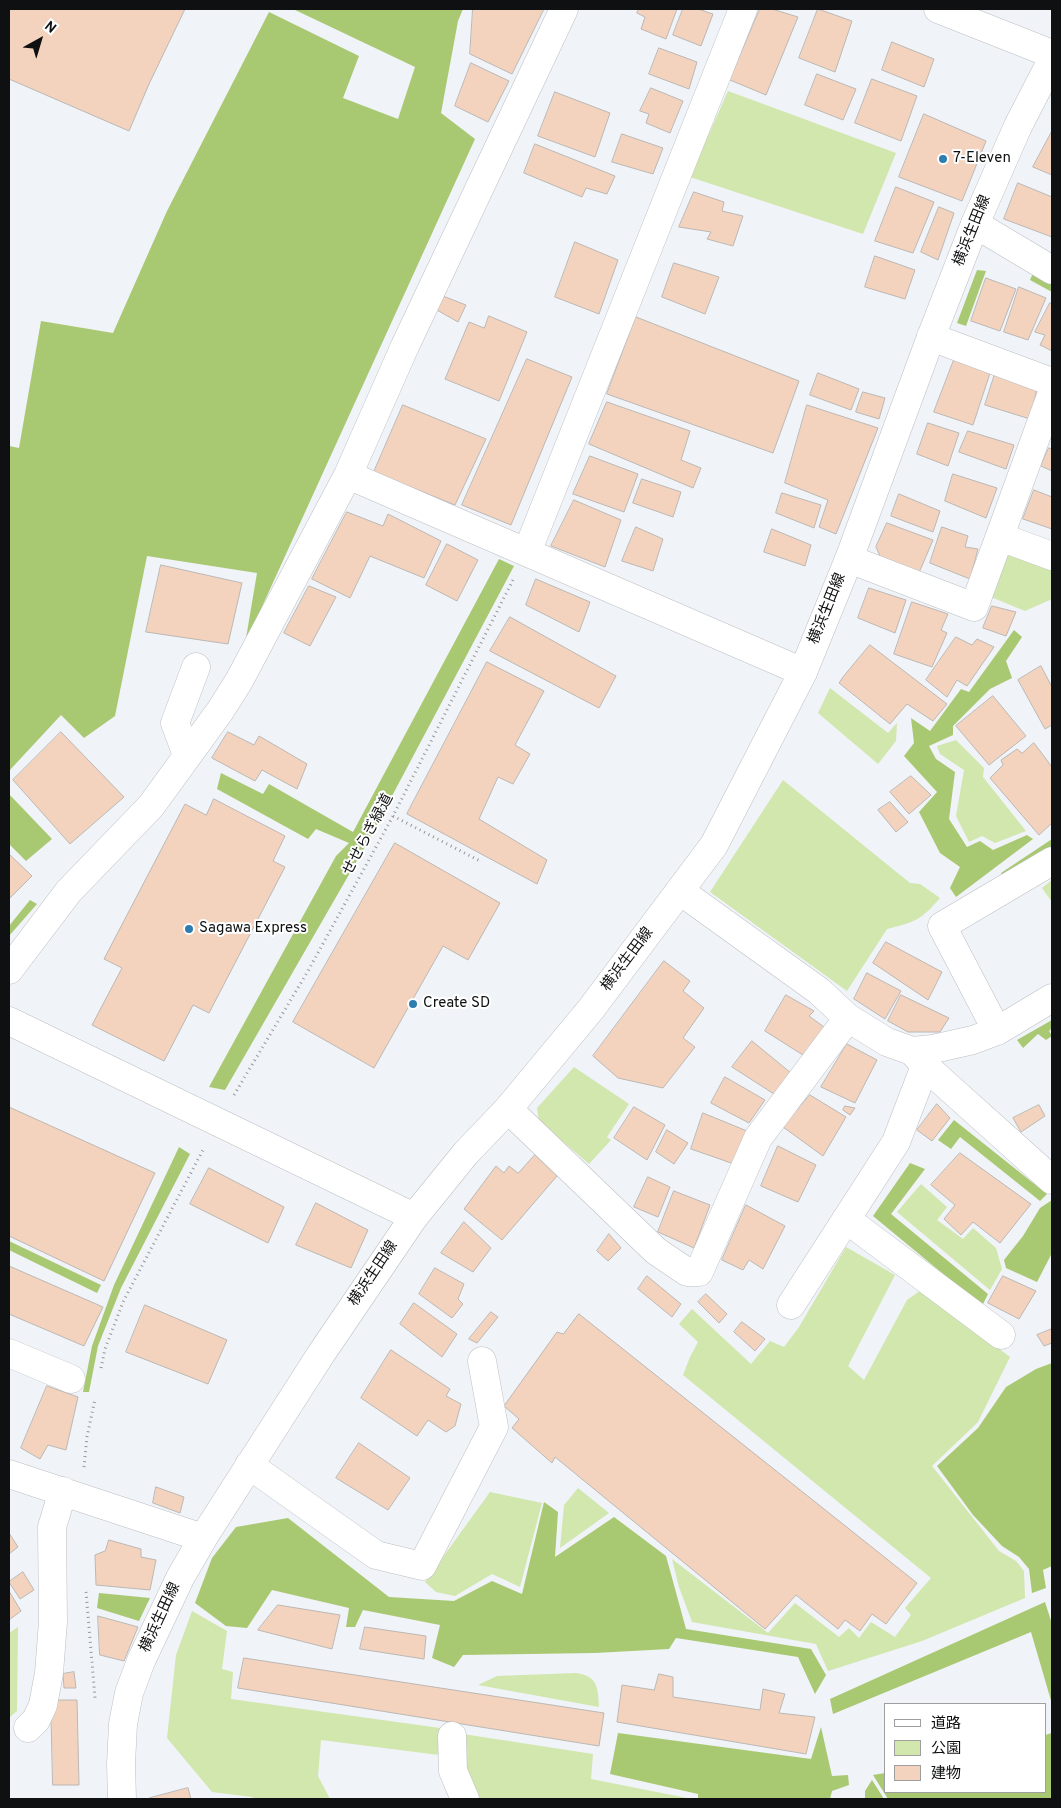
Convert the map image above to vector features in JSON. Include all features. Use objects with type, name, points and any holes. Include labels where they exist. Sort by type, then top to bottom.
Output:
[{"type":"street","points":[[9,970],[69,891],[151,806],[240,681],[348,475],[405,346],[564,9]]},
{"type":"street","points":[[527,552],[743,9]]},
{"type":"street","points":[[938,9],[1052,54]]},
{"type":"street","name":"横浜生田線","points":[[122,1799],[123,1724],[129,1693],[140,1661],[180,1578],[203,1538],[321,1354],[414,1216],[466,1153],[508,1109],[591,1009],[714,845],[802,672],[849,559],[975,224],[1018,126],[1052,60]]},
{"type":"street","points":[[975,224],[1052,270]]},
{"type":"street","points":[[931,337],[1052,382]]},
{"type":"street","points":[[849,559],[974,607],[1052,392]]},
{"type":"street","points":[[348,475],[802,672]]},
{"type":"street","points":[[1000,538],[1052,556]]},
{"type":"street","points":[[187,754],[175,723],[196,667]]},
{"type":"street","points":[[997,1031],[942,926],[1052,861]]},
{"type":"street","points":[[680,891],[819,992],[848,1018],[887,1042],[919,1058],[1052,1180]]},
{"type":"street","points":[[791,1304],[896,1142],[919,1058],[933,1049],[973,1040],[997,1031],[1052,998]]},
{"type":"street","points":[[508,1109],[656,1250],[687,1272],[699,1272],[758,1138],[848,1018]]},
{"type":"street","points":[[9,1021],[414,1216]]},
{"type":"street","points":[[846,1219],[1001,1335]]},
{"type":"street","points":[[9,1353],[71,1380]]},
{"type":"street","points":[[249,1465],[376,1555],[422,1566],[494,1426],[482,1362]]},
{"type":"street","points":[[9,1474],[203,1538]]},
{"type":"street","points":[[28,1728],[36,1720],[43,1705],[49,1673],[53,1622],[52,1527],[73,1495]]},
{"type":"street","points":[[452,1736],[453,1772],[465,1799]]},
{"type":"path","name":"せせらぎ緑道","points":[[218,1122],[308,971],[393,816],[527,552]]},
{"type":"path","points":[[393,816],[480,860]]},
{"type":"path","points":[[100,1375],[105,1349],[123,1302],[204,1147]]},
{"type":"path","points":[[73,1495],[84,1472],[96,1392]]},
{"type":"path","points":[[85,1584],[95,1703]]},
{"type":"green space","points":[[293,9],[463,9],[458,21],[441,113],[475,139],[245,644],[257,573],[147,556],[115,716],[84,738],[61,715],[9,771],[9,446],[19,448],[41,321],[113,333],[167,211],[269,12],[359,56],[343,98],[398,119],[415,67]]},
{"type":"green space","points":[[728,91],[896,153],[863,234],[690,177]]},
{"type":"green space","points":[[977,270],[986,271],[966,326],[957,323]]},
{"type":"green space","points":[[1034,271],[1052,281],[1052,292],[1030,280]]},
{"type":"green space","points":[[1010,551],[1052,568],[1052,599],[1025,611],[991,597]]},
{"type":"green space","points":[[499,559],[514,566],[366,845],[225,1090],[209,1087],[336,856],[349,843],[316,829],[308,839],[217,789],[221,773],[263,794],[269,784],[353,832]]},
{"type":"green space","points":[[1014,630],[1022,637],[1006,661],[1012,678],[990,689],[953,726],[953,735],[929,746],[936,759],[955,772],[949,819],[967,847],[980,841],[993,850],[1027,835],[1033,839],[956,897],[950,888],[960,867],[940,853],[919,812],[937,792],[904,756],[914,743],[911,718],[930,731],[961,689],[969,692]]},
{"type":"green space","points":[[830,688],[888,733],[897,723],[896,741],[878,764],[818,713]]},
{"type":"green space","points":[[956,740],[984,768],[983,777],[1026,831],[995,843],[982,836],[969,842],[956,816],[964,770],[940,754],[937,746]]},
{"type":"green space","points":[[783,780],[910,883],[920,884],[940,898],[928,911],[917,919],[887,929],[847,991],[710,892]]},
{"type":"green space","points":[[9,794],[52,839],[26,861],[9,844]]},
{"type":"green space","points":[[1052,839],[1052,848],[1005,880],[1001,873]]},
{"type":"green space","points":[[1052,880],[1052,902],[1042,888]]},
{"type":"green space","points":[[30,900],[37,904],[9,936],[9,926]]},
{"type":"green space","points":[[1052,1020],[1052,1028],[1049,1031],[1052,1036],[1046,1040],[1038,1034],[1023,1048],[1017,1040]]},
{"type":"green space","points":[[574,1067],[629,1104],[607,1137],[611,1140],[589,1164],[539,1121],[537,1108]]},
{"type":"green space","points":[[954,1120],[1047,1194],[1040,1201],[960,1137],[951,1149],[938,1140]]},
{"type":"green space","points":[[179,1147],[190,1154],[121,1288],[98,1346],[89,1392],[83,1392],[92,1346],[114,1285]]},
{"type":"green space","points":[[910,1163],[925,1169],[891,1214],[988,1294],[982,1306],[873,1216]]},
{"type":"green space","points":[[921,1184],[947,1207],[937,1220],[963,1239],[973,1228],[996,1248],[1002,1269],[990,1290],[897,1212]]},
{"type":"green space","points":[[1052,1200],[1052,1253],[1037,1282],[1006,1268],[1004,1260],[1023,1236],[1040,1208]]},
{"type":"green space","points":[[9,1241],[101,1285],[97,1293],[9,1250]]},
{"type":"green space","points":[[846,1247],[895,1275],[848,1366],[864,1380],[907,1300],[921,1290],[1010,1357],[978,1422],[932,1466],[999,1551],[1016,1561],[1024,1571],[1025,1598],[922,1641],[828,1671],[816,1644],[692,1622],[679,1587],[672,1559],[768,1633],[795,1603],[839,1637],[849,1628],[859,1638],[871,1622],[895,1637],[911,1615],[905,1608],[931,1578],[683,1375],[698,1342],[679,1324],[692,1309],[751,1364],[770,1341],[784,1347],[799,1327]]},
{"type":"green space","points":[[1052,1363],[1052,1566],[1043,1570],[1046,1588],[1032,1593],[1029,1569],[1019,1557],[1002,1546],[973,1515],[937,1466],[978,1428],[1006,1387],[1036,1369]]},
{"type":"green space","points":[[578,1488],[609,1513],[560,1548],[564,1505]]},
{"type":"green space","points":[[490,1492],[542,1503],[520,1587],[492,1574],[455,1596],[436,1592],[425,1582]]},
{"type":"green space","points":[[544,1502],[558,1512],[555,1557],[614,1517],[666,1556],[686,1629],[811,1649],[826,1675],[815,1694],[798,1657],[676,1638],[669,1649],[595,1653],[463,1655],[454,1667],[432,1658],[440,1625],[363,1610],[355,1627],[346,1627],[349,1608],[272,1590],[247,1628],[226,1626],[195,1603],[212,1558],[236,1527],[288,1518],[389,1597],[454,1601],[492,1581],[522,1594]]},
{"type":"green space","points":[[99,1593],[150,1598],[139,1621],[97,1608]]},
{"type":"green space","points":[[1045,1602],[1052,1624],[1052,1704],[1031,1632],[833,1714],[830,1699]]},
{"type":"green space","points":[[192,1611],[227,1631],[222,1669],[233,1672],[231,1699],[440,1728],[439,1755],[321,1740],[318,1776],[330,1799],[255,1799],[212,1792],[167,1738],[176,1655]]},
{"type":"green space","points":[[18,1627],[17,1711],[9,1718],[9,1633]]},
{"type":"green space","points":[[576,1673],[593,1680],[597,1689],[599,1707],[478,1685],[497,1676]]},
{"type":"green space","points":[[821,1727],[832,1776],[848,1775],[849,1785],[832,1791],[830,1799],[698,1799],[698,1794],[610,1774],[618,1733],[811,1759]]},
{"type":"green space","points":[[1052,1733],[1052,1799],[888,1799],[884,1793],[1046,1793],[1046,1735]]},
{"type":"green space","points":[[463,1734],[593,1754],[591,1779],[692,1799],[479,1799],[466,1770]]},
{"type":"green space","points":[[884,1773],[884,1793],[873,1775]]},
{"type":"green space","points":[[872,1780],[884,1799],[865,1799],[865,1791]]},
{"type":"building","points":[[9,9],[185,9],[129,131],[9,79]]},
{"type":"building","points":[[473,9],[544,9],[512,74],[470,54]]},
{"type":"building","points":[[639,9],[677,9],[666,39],[641,29],[645,17],[637,13]]},
{"type":"building","points":[[683,9],[698,9],[713,14],[701,46],[673,35]]},
{"type":"building","points":[[760,9],[772,9],[798,17],[766,95],[730,80]]},
{"type":"building","points":[[818,9],[852,21],[835,72],[799,58]]},
{"type":"building","points":[[892,42],[934,59],[924,87],[882,70]]},
{"type":"building","points":[[659,48],[697,62],[689,89],[649,74]]},
{"type":"building","points":[[471,63],[509,81],[488,122],[455,106]]},
{"type":"building","points":[[817,74],[856,89],[843,120],[805,105]]},
{"type":"building","points":[[872,79],[917,96],[901,141],[855,123]]},
{"type":"building","points":[[651,88],[683,101],[670,133],[646,123],[649,114],[640,111]]},
{"type":"building","points":[[555,92],[610,113],[595,157],[538,136]]},
{"type":"building","points":[[924,114],[986,141],[962,201],[899,177]]},
{"type":"building","points":[[1052,131],[1052,175],[1033,167]]},
{"type":"building","points":[[622,134],[663,148],[653,174],[612,162]]},
{"type":"building","points":[[535,144],[615,176],[607,194],[586,188],[582,197],[524,173]]},
{"type":"building","points":[[1018,183],[1052,197],[1052,237],[1004,219]]},
{"type":"building","points":[[896,187],[934,202],[913,253],[875,241]]},
{"type":"building","points":[[694,192],[724,202],[722,211],[743,216],[733,246],[707,239],[711,232],[679,227]]},
{"type":"building","points":[[939,207],[954,213],[938,260],[921,252]]},
{"type":"building","points":[[575,242],[618,260],[599,314],[555,297]]},
{"type":"building","points":[[875,256],[915,270],[905,299],[865,287]]},
{"type":"building","points":[[674,263],[719,277],[705,314],[662,297]]},
{"type":"building","points":[[986,278],[1016,289],[1000,331],[971,321]]},
{"type":"building","points":[[1019,287],[1046,298],[1028,340],[1004,332]]},
{"type":"building","points":[[443,296],[466,305],[458,322],[437,310]]},
{"type":"building","points":[[1050,303],[1052,304],[1052,351],[1040,345],[1045,335],[1035,332]]},
{"type":"building","points":[[489,316],[527,332],[499,401],[445,379],[469,322],[484,328]]},
{"type":"building","points":[[636,317],[799,381],[773,453],[607,394]]},
{"type":"building","points":[[527,359],[572,377],[511,525],[462,505]]},
{"type":"building","points":[[954,360],[990,373],[973,425],[934,412]]},
{"type":"building","points":[[818,373],[859,389],[851,410],[810,395]]},
{"type":"building","points":[[995,374],[1037,389],[1030,419],[985,405]]},
{"type":"building","points":[[863,392],[885,398],[879,419],[856,412]]},
{"type":"building","points":[[607,402],[690,431],[681,460],[701,468],[693,488],[589,444]]},
{"type":"building","points":[[403,405],[486,439],[455,505],[374,472]]},
{"type":"building","points":[[807,405],[878,428],[836,534],[819,527],[828,500],[785,483]]},
{"type":"building","points":[[928,423],[959,433],[948,466],[917,454]]},
{"type":"building","points":[[968,431],[1014,445],[1006,469],[959,452]]},
{"type":"building","points":[[1049,448],[1052,449],[1052,471],[1041,466]]},
{"type":"building","points":[[590,456],[638,474],[624,512],[573,494]]},
{"type":"building","points":[[953,474],[997,488],[986,518],[945,501]]},
{"type":"building","points":[[642,479],[681,492],[673,517],[633,503]]},
{"type":"building","points":[[1034,490],[1052,497],[1052,529],[1023,519]]},
{"type":"building","points":[[782,493],[821,505],[814,528],[776,513]]},
{"type":"building","points":[[899,494],[940,511],[933,532],[891,516]]},
{"type":"building","points":[[574,500],[621,520],[605,567],[551,546]]},
{"type":"building","points":[[347,512],[383,526],[388,514],[441,541],[424,578],[370,556],[350,598],[312,579]]},
{"type":"building","points":[[887,523],[933,540],[918,575],[883,563],[876,547]]},
{"type":"building","points":[[636,527],[663,539],[653,571],[622,561]]},
{"type":"building","points":[[942,527],[968,536],[965,547],[978,549],[970,579],[930,563]]},
{"type":"building","points":[[772,529],[811,545],[805,566],[764,552]]},
{"type":"building","points":[[447,544],[478,560],[457,601],[426,585]]},
{"type":"building","points":[[161,565],[242,583],[228,644],[146,632]]},
{"type":"building","points":[[536,579],[590,602],[579,632],[526,605]]},
{"type":"building","points":[[309,586],[336,597],[310,646],[284,633]]},
{"type":"building","points":[[869,588],[906,600],[895,633],[858,618]]},
{"type":"building","points":[[912,602],[948,614],[941,630],[947,633],[932,667],[894,654]]},
{"type":"building","points":[[992,606],[1016,612],[1006,636],[983,628]]},
{"type":"building","points":[[510,617],[616,676],[599,708],[490,651]]},
{"type":"building","points":[[956,637],[972,645],[977,639],[994,647],[967,686],[957,680],[947,697],[926,680]]},
{"type":"building","points":[[870,645],[947,704],[933,721],[907,704],[890,724],[839,683]]},
{"type":"building","points":[[487,662],[544,691],[515,745],[530,754],[513,784],[498,777],[479,819],[547,860],[537,884],[407,814]]},
{"type":"building","points":[[1041,666],[1052,687],[1052,725],[1045,729],[1018,680]]},
{"type":"building","points":[[993,696],[1026,736],[989,765],[956,726]]},
{"type":"building","points":[[61,732],[124,797],[70,844],[13,780]]},
{"type":"building","points":[[228,732],[254,745],[259,736],[307,764],[297,789],[262,770],[255,781],[212,758]]},
{"type":"building","points":[[1034,743],[1052,767],[1052,823],[1039,835],[990,778],[1003,765],[1001,760],[1017,749],[1022,753]]},
{"type":"building","points":[[911,776],[931,795],[909,814],[890,792]]},
{"type":"building","points":[[214,799],[285,836],[273,861],[285,867],[209,1013],[193,1005],[164,1061],[92,1025],[122,968],[104,959],[185,804],[206,815]]},
{"type":"building","points":[[890,802],[908,822],[896,832],[878,810]]},
{"type":"building","points":[[395,843],[500,903],[468,960],[443,946],[374,1068],[293,1022]]},
{"type":"building","points":[[9,854],[32,876],[9,899]]},
{"type":"building","points":[[886,942],[942,972],[928,1000],[873,963]]},
{"type":"building","points":[[664,961],[690,981],[683,991],[704,1008],[683,1038],[695,1047],[663,1088],[618,1078],[593,1056]]},
{"type":"building","points":[[867,973],[901,991],[885,1019],[854,999]]},
{"type":"building","points":[[786,995],[814,1011],[809,1016],[824,1027],[806,1057],[765,1031]]},
{"type":"building","points":[[901,995],[949,1018],[940,1032],[908,1032],[888,1021]]},
{"type":"building","points":[[752,1041],[791,1073],[774,1094],[732,1067]]},
{"type":"building","points":[[847,1044],[877,1060],[855,1103],[821,1087]]},
{"type":"building","points":[[725,1077],[765,1100],[749,1123],[711,1103]]},
{"type":"building","points":[[810,1095],[846,1117],[823,1156],[783,1127]]},
{"type":"building","points":[[937,1104],[950,1118],[932,1141],[917,1130]]},
{"type":"building","points":[[1039,1105],[1045,1116],[1021,1132],[1013,1118]]},
{"type":"building","points":[[845,1106],[855,1108],[850,1115],[843,1110]]},
{"type":"building","points":[[9,1107],[155,1173],[104,1281],[9,1236]]},
{"type":"building","points":[[634,1107],[665,1125],[647,1160],[614,1138]]},
{"type":"building","points":[[703,1113],[747,1131],[734,1164],[691,1149]]},
{"type":"building","points":[[667,1130],[688,1143],[674,1164],[656,1152]]},
{"type":"building","points":[[778,1146],[816,1165],[798,1202],[761,1186]]},
{"type":"building","points":[[960,1153],[1031,1204],[1000,1243],[973,1222],[961,1235],[944,1219],[955,1205],[931,1185]]},
{"type":"building","points":[[535,1155],[557,1176],[502,1240],[464,1209],[496,1166],[504,1173],[509,1166],[518,1173]]},
{"type":"building","points":[[209,1168],[284,1207],[268,1243],[190,1204]]},
{"type":"building","points":[[648,1177],[670,1187],[658,1217],[634,1207]]},
{"type":"building","points":[[674,1191],[710,1205],[694,1248],[658,1232]]},
{"type":"building","points":[[316,1203],[368,1230],[351,1268],[296,1245]]},
{"type":"building","points":[[746,1205],[785,1226],[763,1269],[749,1260],[743,1270],[722,1260]]},
{"type":"building","points":[[464,1222],[491,1248],[473,1272],[441,1253]]},
{"type":"building","points":[[609,1234],[621,1248],[608,1261],[597,1251]]},
{"type":"building","points":[[9,1266],[103,1307],[84,1346],[9,1314]]},
{"type":"building","points":[[435,1268],[464,1284],[458,1299],[463,1304],[452,1318],[419,1294]]},
{"type":"building","points":[[647,1276],[681,1304],[672,1317],[638,1289]]},
{"type":"building","points":[[1003,1276],[1036,1291],[1019,1319],[988,1303]]},
{"type":"building","points":[[706,1294],[727,1314],[719,1323],[698,1302]]},
{"type":"building","points":[[414,1303],[457,1334],[442,1357],[400,1324]]},
{"type":"building","points":[[145,1305],[227,1340],[208,1384],[126,1352]]},
{"type":"building","points":[[491,1312],[498,1317],[477,1343],[469,1339]]},
{"type":"building","points":[[579,1314],[917,1583],[886,1624],[872,1614],[860,1631],[845,1620],[838,1629],[796,1595],[765,1629],[555,1457],[552,1463],[512,1428],[519,1419],[504,1406],[557,1332],[563,1334]]},
{"type":"building","points":[[742,1322],[765,1339],[755,1351],[734,1332]]},
{"type":"building","points":[[1052,1329],[1052,1343],[1044,1346],[1037,1335]]},
{"type":"building","points":[[391,1350],[450,1389],[446,1396],[461,1404],[455,1426],[446,1432],[428,1420],[417,1436],[361,1398]]},
{"type":"building","points":[[47,1386],[78,1397],[66,1450],[48,1445],[40,1459],[21,1448]]},
{"type":"building","points":[[359,1443],[410,1478],[388,1510],[336,1478]]},
{"type":"building","points":[[156,1487],[184,1497],[180,1513],[153,1503]]},
{"type":"building","points":[[9,1533],[18,1547],[9,1554]]},
{"type":"building","points":[[109,1540],[141,1549],[141,1557],[156,1560],[150,1590],[96,1585],[95,1555],[105,1551]]},
{"type":"building","points":[[23,1572],[34,1590],[20,1599],[9,1582]]},
{"type":"building","points":[[9,1591],[21,1611],[9,1620]]},
{"type":"building","points":[[278,1605],[340,1615],[332,1649],[258,1630]]},
{"type":"building","points":[[98,1616],[138,1627],[124,1661],[100,1655]]},
{"type":"building","points":[[365,1627],[426,1636],[424,1659],[360,1649]]},
{"type":"building","points":[[244,1658],[604,1713],[599,1746],[238,1688]]},
{"type":"building","points":[[74,1672],[76,1688],[64,1688],[63,1674]]},
{"type":"building","points":[[659,1674],[673,1677],[673,1697],[760,1710],[763,1689],[785,1694],[779,1713],[815,1717],[806,1754],[617,1722],[622,1685],[654,1690]]},
{"type":"building","points":[[51,1700],[77,1700],[79,1785],[53,1785]]},
{"type":"building","points":[[188,1788],[191,1799],[150,1798]]},
{"type":"place","name":"7-Eleven","points":[[943,159]]},
{"type":"place","name":"Sagawa Express","points":[[189,929]]},
{"type":"place","name":"Create SD","points":[[413,1004]]}]
